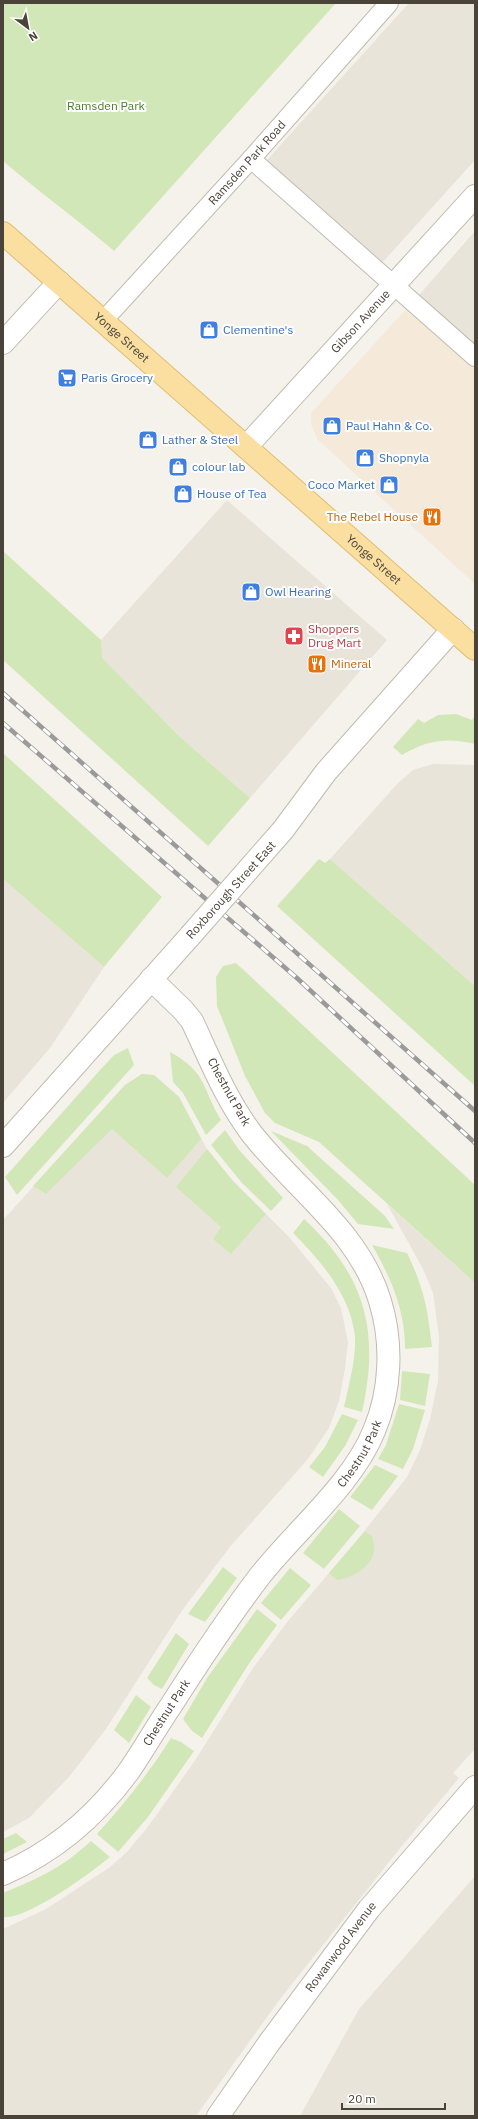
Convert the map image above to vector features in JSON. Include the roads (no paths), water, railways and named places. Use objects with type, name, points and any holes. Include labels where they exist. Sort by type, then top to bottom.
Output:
[{"type":"main road","name":"Yonge Street","points":[[3,233],[475,648]]},
{"type":"street","name":"Gibson Avenue","points":[[246,447],[475,196]]},
{"type":"street","points":[[3,343],[59,282]]},
{"type":"street","name":"Roxborough Street East","points":[[3,1146],[283,830],[326,772],[453,629]]},
{"type":"street","name":"Chestnut Park","points":[[3,1874],[48,1851],[73,1831],[101,1805],[129,1771],[218,1632],[261,1574],[314,1515],[359,1460],[373,1434],[383,1408],[388,1372],[388,1334],[380,1301],[371,1277],[354,1248],[322,1209],[286,1173],[252,1134],[237,1113],[192,1021],[183,1010],[151,979]]},
{"type":"street","name":"Rowanwood Avenue","points":[[218,2116],[269,2043],[369,1909],[475,1787]]},
{"type":"lane","name":"Ramsden Park Road","points":[[103,320],[251,159],[389,3]]},
{"type":"lane","points":[[251,159],[475,357]]},
{"type":"railway","points":[[3,693],[475,1111]]},
{"type":"railway","points":[[3,723],[298,979],[475,1143]]},
{"type":"place","name":"Clementine's","points":[[209,330]]},
{"type":"place","name":"Paris Grocery","points":[[67,378]]},
{"type":"place","name":"Paul Hahn & Co.","points":[[332,426]]},
{"type":"place","name":"Lather & Steel","points":[[148,440]]},
{"type":"place","name":"Shopnyla","points":[[365,458]]},
{"type":"place","name":"colour lab","points":[[178,467]]},
{"type":"place","name":"Coco Market","points":[[389,485]]},
{"type":"place","name":"House of Tea","points":[[183,494]]},
{"type":"place","name":"The Rebel House","points":[[432,517]]},
{"type":"place","name":"Owl Hearing","points":[[251,592]]},
{"type":"place","name":"Shoppers Drug Mart","points":[[294,636]]},
{"type":"place","name":"Mineral","points":[[317,664]]},
{"type":"park label","name":"Ramsden Park","points":[[106,106]]}]
